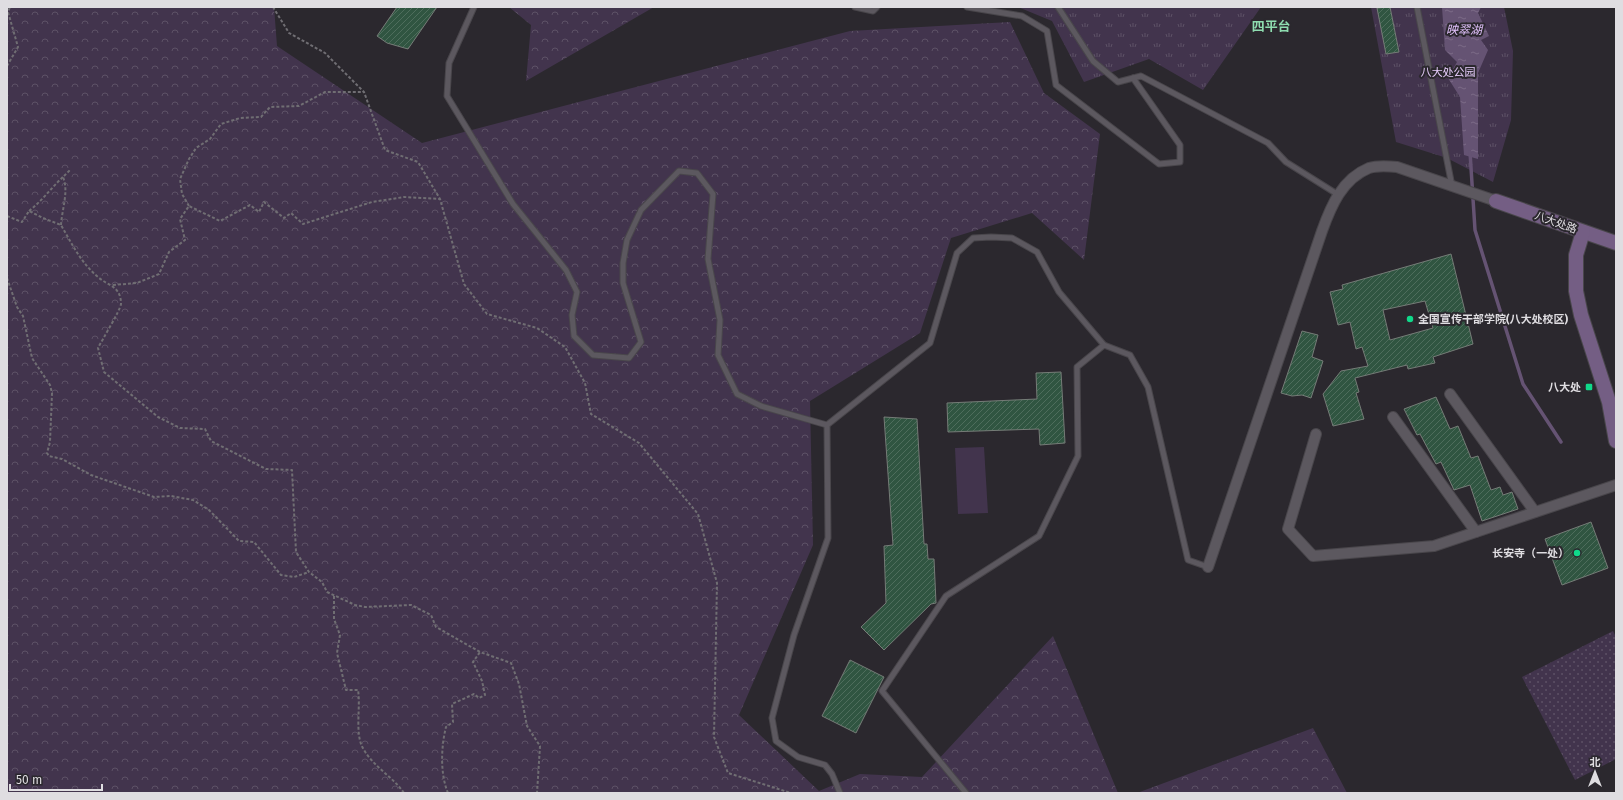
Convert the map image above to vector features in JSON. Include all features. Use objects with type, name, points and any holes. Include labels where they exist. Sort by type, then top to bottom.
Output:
[{"type":"street","points":[[1208,567],[1320,238],[1337,194],[1364,171],[1369,168],[1380,166],[1397,167],[1496,201]]},
{"type":"street","name":"八大处路","points":[[1496,201],[1616,243]]},
{"type":"street","points":[[1583,232],[1576,254],[1576,291],[1581,315],[1610,402],[1616,441]]},
{"type":"street","points":[[1450,394],[1535,512]]},
{"type":"street","points":[[1393,417],[1476,532]]},
{"type":"street","points":[[1316,434],[1288,529],[1313,556],[1434,546],[1616,486]]},
{"type":"lane","points":[[474,7],[449,63],[447,96],[513,204],[566,270],[577,292],[572,315],[574,336],[593,355],[629,358],[641,342],[623,284],[623,263],[627,240],[641,210],[679,171],[697,173],[714,194],[708,259],[720,320],[718,355],[737,394],[761,406],[827,425]]},
{"type":"lane","points":[[855,7],[873,11],[877,7]]},
{"type":"lane","points":[[967,7],[1022,16],[1047,31],[1056,85],[1159,164],[1180,162],[1180,146],[1133,78]]},
{"type":"lane","points":[[1058,7],[1093,61],[1118,82],[1141,76],[1268,143],[1286,162],[1337,194]]},
{"type":"lane","points":[[1417,7],[1452,186]]},
{"type":"lane","points":[[827,425],[930,343],[957,253],[972,238],[991,236],[1012,238],[1037,252],[1059,292],[1104,344],[1130,355],[1148,387],[1188,560],[1208,567]]},
{"type":"lane","points":[[966,793],[882,691],[946,596],[1039,536],[1078,456],[1077,367],[1104,344]]},
{"type":"lane","points":[[827,425],[828,538],[794,635],[772,718],[776,741],[798,757],[825,765],[832,774],[840,793]]},
{"type":"path","points":[[7,66],[18,47],[8,12],[10,7]]},
{"type":"path","points":[[272,7],[289,33],[324,53],[364,92],[385,150],[418,162],[440,199],[464,284],[487,314],[537,328],[565,347],[585,383],[591,414],[638,442],[698,514],[717,583],[714,737],[728,773],[791,793]]},
{"type":"path","points":[[364,92],[325,92],[299,106],[270,107],[261,117],[240,118],[221,124],[210,139],[196,148],[180,179],[182,194],[189,206],[220,221],[250,205],[259,212],[264,202],[284,218],[291,213],[303,224],[372,202],[404,197],[440,199]]},
{"type":"path","points":[[7,216],[22,222],[30,211],[42,202],[52,187],[70,170]]},
{"type":"path","points":[[63,178],[66,184],[66,192],[62,209],[61,225],[79,258],[99,278],[113,285],[137,283],[159,274],[169,252],[185,240],[180,219],[189,206]]},
{"type":"path","points":[[30,211],[61,225]]},
{"type":"path","points":[[7,278],[17,307],[23,316],[32,358],[50,385],[52,393],[50,435],[47,453],[49,456],[62,459],[91,475],[154,497],[171,496],[193,500],[209,510],[239,541],[254,542],[281,575],[294,577],[309,572]]},
{"type":"path","points":[[113,285],[119,295],[121,305],[98,348],[104,372],[158,417],[180,428],[205,429],[211,441],[266,469],[292,470],[296,552],[309,572],[322,582],[327,592],[365,607],[411,605],[431,615],[436,627],[480,652],[511,663],[519,684],[527,726],[540,746],[537,793]]},
{"type":"path","points":[[334,596],[334,619],[340,636],[337,654],[346,690],[358,690],[360,703],[358,728],[363,749],[404,793]]},
{"type":"path","points":[[448,793],[443,781],[442,741],[446,727],[453,722],[452,704],[474,694],[478,698],[485,695],[482,681],[473,662],[480,652]]},
{"type":"green space","points":[[7,7],[274,7],[277,46],[422,143],[850,31],[1010,22],[1044,93],[1100,134],[1084,260],[1032,213],[951,238],[920,333],[810,401],[813,545],[739,715],[819,791],[860,774],[922,777],[1053,636],[1118,793],[7,793]]},
{"type":"green space","points":[[509,7],[654,7],[526,81],[531,25]]},
{"type":"green space","points":[[1018,7],[1261,7],[1203,90],[1149,59],[1084,82],[1052,21]]},
{"type":"green space","name":"八大处公园","points":[[1371,7],[1504,7],[1513,51],[1511,120],[1493,182],[1447,158],[1396,142]]},
{"type":"green space","points":[[984,447],[988,513],[958,514],[955,448]]},
{"type":"green space","points":[[1613,631],[1616,637],[1616,759],[1575,780],[1522,677]]},
{"type":"green space","points":[[1313,728],[1347,793],[1137,793]]},
{"type":"water","name":"映翠湖","points":[[1442,7],[1481,7],[1478,13],[1489,36],[1481,40],[1488,50],[1478,73],[1478,159],[1464,155],[1460,97],[1448,78],[1457,62],[1445,50]]},
{"type":"building","points":[[397,7],[437,7],[408,49],[387,43],[377,36]]},
{"type":"building","points":[[1390,7],[1399,52],[1386,54],[1377,8]]},
{"type":"building","points":[[1451,254],[1473,344],[1433,357],[1435,363],[1408,369],[1407,365],[1355,378],[1359,392],[1356,393],[1364,419],[1333,426],[1323,394],[1341,371],[1368,366],[1362,347],[1356,349],[1350,322],[1338,325],[1330,292],[1343,289],[1342,285]],"holes":[[[1425,301],[1433,328],[1390,340],[1383,310]]]},
{"type":"building","points":[[1302,331],[1318,335],[1312,357],[1323,361],[1311,398],[1302,395],[1292,396],[1281,393]]},
{"type":"building","points":[[1061,372],[1065,443],[1040,445],[1039,429],[948,432],[947,403],[1037,399],[1036,373]]},
{"type":"building","points":[[1436,397],[1450,429],[1458,426],[1471,458],[1478,456],[1491,490],[1500,487],[1503,495],[1512,492],[1518,509],[1482,521],[1470,485],[1454,490],[1441,462],[1436,464],[1420,434],[1417,435],[1404,409]]},
{"type":"building","points":[[884,417],[917,419],[924,544],[927,544],[928,559],[934,559],[936,603],[931,604],[884,650],[861,627],[886,603],[884,546],[893,545]]},
{"type":"building","name":"长安寺（一处）","points":[[1591,522],[1608,568],[1562,585],[1545,539]]},
{"type":"building","points":[[850,660],[884,677],[856,733],[822,716]]},
{"type":"waterway","points":[[1470,152],[1475,230],[1523,384],[1561,442]]},
{"type":"place","name":"全国宣传干部学院(八大处校区)","points":[[1410,319]]},
{"type":"place","name":"八大处","points":[[1589,387]]},
{"type":"place","name":"长安寺（一处）","points":[[1577,553]]},
{"type":"district","name":"四平台","points":[[1271,26]]}]
